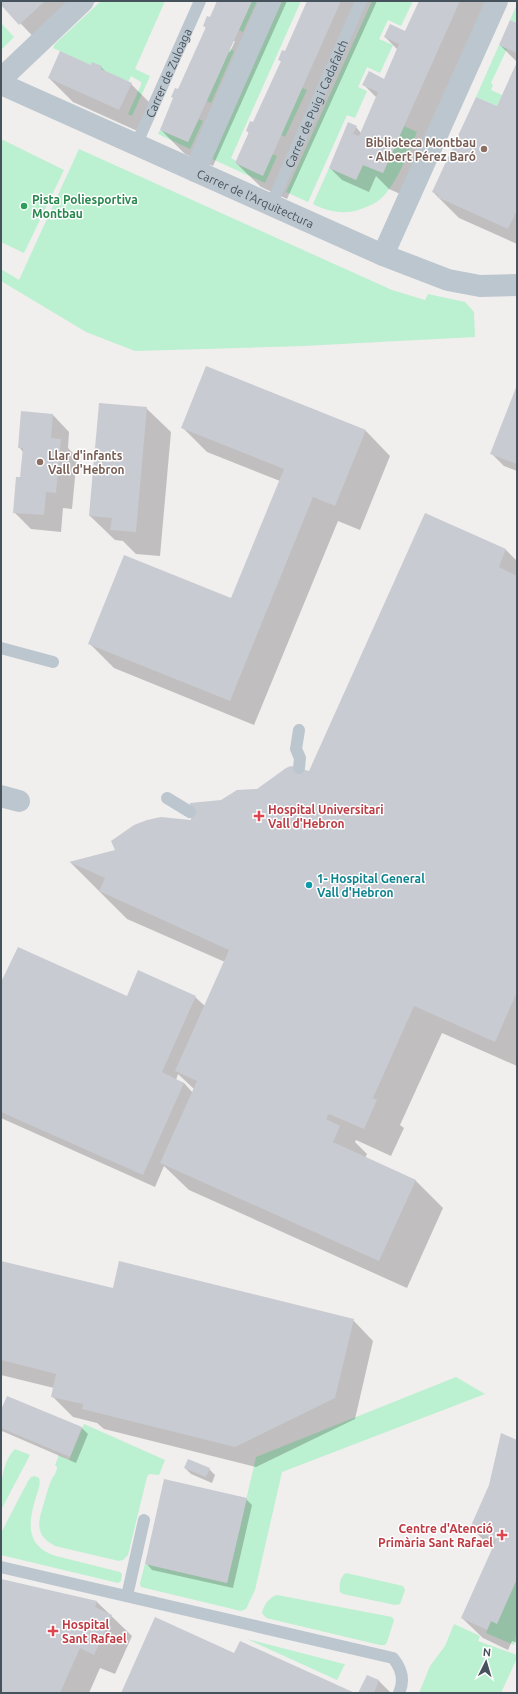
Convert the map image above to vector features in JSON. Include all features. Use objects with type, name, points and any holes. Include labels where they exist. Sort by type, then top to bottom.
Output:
[{"type":"street","points":[[1,79],[83,1]]},
{"type":"street","points":[[195,172],[270,1]]},
{"type":"street","points":[[383,256],[497,1]]},
{"type":"street","name":"Carrer de l'Arquitectura","points":[[1,84],[383,256],[448,280],[480,286],[517,285]]},
{"type":"lane","name":"Carrer de Zuloaga","points":[[136,145],[200,1]]},
{"type":"lane","name":"Carrer de Puig i Cadafalch","points":[[271,205],[361,1]]},
{"type":"lane","points":[[1,648],[53,662]]},
{"type":"lane","points":[[299,730],[296,749],[300,758],[299,768]]},
{"type":"lane","points":[[167,798],[190,812]]},
{"type":"lane","points":[[127,1596],[144,1520]]},
{"type":"lane","points":[[1,1567],[393,1658],[402,1671],[402,1687],[398,1693]]},
{"type":"green space","points":[[101,1],[165,1],[135,69],[150,76],[132,116],[128,114],[141,82],[131,76],[128,82],[53,48],[55,44]]},
{"type":"green space","points":[[252,1],[257,1],[243,32],[239,30]]},
{"type":"green space","points":[[282,1],[301,1],[231,158],[236,161],[235,163],[262,175],[272,154],[277,156],[265,183],[210,158]]},
{"type":"green space","points":[[372,1],[413,1],[401,26],[388,20],[379,39],[393,45],[380,73],[367,67],[358,87],[367,91],[355,118],[347,115],[308,202],[286,192]]},
{"type":"green space","points":[[517,4],[517,23],[510,20]]},
{"type":"green space","points":[[1,23],[14,37],[1,50]]},
{"type":"green space","points":[[499,45],[507,49],[491,83],[493,85],[491,90],[502,95],[497,106],[476,97]]},
{"type":"green space","points":[[230,49],[234,51],[211,103],[207,101]]},
{"type":"green space","points":[[302,88],[307,90],[285,137],[281,135]]},
{"type":"green space","points":[[199,119],[203,121],[190,149],[158,134],[160,130],[188,142]]},
{"type":"green space","points":[[404,126],[417,132],[396,179],[378,201],[361,209],[349,212],[331,211],[313,204],[329,168],[356,180],[363,165],[383,173]]},
{"type":"green space","name":"Pista Poliesportiva Montbau","points":[[1,139],[64,170],[24,253],[1,242]]},
{"type":"green space","points":[[79,149],[392,290],[425,300],[428,294],[465,302],[474,312],[475,337],[303,346],[135,351],[86,332],[1,281],[1,269],[19,280]]},
{"type":"green space","points":[[456,1377],[485,1394],[282,1472],[255,1590],[246,1609],[241,1611],[141,1587],[140,1583],[145,1564],[227,1583],[256,1457]]},
{"type":"green space","points":[[84,1424],[165,1460],[159,1475],[149,1474],[147,1477],[128,1555],[123,1560],[119,1561],[55,1546],[48,1542],[39,1528],[40,1516],[49,1486],[56,1471],[57,1467],[55,1465],[59,1455],[69,1460]]},
{"type":"green space","points":[[15,1449],[30,1455],[1,1510],[2,1477],[6,1462]]},
{"type":"green space","points":[[35,1476],[40,1480],[31,1516],[31,1532],[34,1540],[46,1552],[56,1556],[120,1572],[122,1574],[121,1581],[118,1583],[1,1555],[1,1533],[28,1481],[31,1477]]},
{"type":"green space","points":[[346,1573],[403,1586],[405,1590],[400,1604],[395,1605],[343,1594],[340,1592],[340,1584],[342,1576]]},
{"type":"green space","points":[[517,1579],[517,1631],[514,1645],[486,1633],[491,1621]]},
{"type":"green space","points":[[277,1595],[392,1617],[394,1620],[387,1642],[385,1645],[380,1645],[266,1618],[262,1613],[264,1607],[269,1600]]},
{"type":"green space","points":[[454,1624],[480,1636],[478,1641],[517,1655],[501,1693],[419,1693],[430,1666],[445,1646]]},
{"type":"green space","points":[[247,1639],[344,1664],[345,1664],[337,1680]]},
{"type":"building","points":[[1,1],[45,1],[19,25],[1,5]]},
{"type":"building","points":[[217,1],[252,1],[188,142],[160,130],[173,98],[171,97],[175,88],[178,89],[206,27],[203,26],[207,16],[210,17]]},
{"type":"building","points":[[307,1],[341,1],[263,176],[235,163],[249,132],[246,131],[250,121],[253,122],[281,61],[278,60],[282,50],[285,51]]},
{"type":"building","points":[[419,1],[460,1],[383,173],[363,165],[356,180],[329,168],[348,122],[357,126],[353,134],[359,136],[378,92],[362,85],[369,71],[384,79],[399,44],[384,37],[390,24],[405,31]]},
{"type":"building","points":[[510,20],[517,23],[517,53],[499,45]]},
{"type":"building","points":[[60,51],[91,65],[92,62],[102,66],[101,69],[132,83],[119,110],[48,78]]},
{"type":"building","name":"Biblioteca Montbau - Albert Pérez Baró","points":[[517,62],[517,210],[508,229],[437,197],[439,195],[432,192],[476,97],[497,106]]},
{"type":"building","points":[[206,366],[366,430],[335,506],[313,497],[230,701],[88,644],[124,555],[231,598],[284,469],[181,428]]},
{"type":"building","points":[[517,385],[517,464],[490,454]]},
{"type":"building","points":[[99,403],[147,407],[136,532],[110,530],[112,518],[89,516]]},
{"type":"building","name":"Llar d'infants Vall d'Hebron","points":[[21,411],[53,414],[51,438],[61,439],[56,493],[46,492],[44,515],[13,513],[16,477],[20,477],[23,448],[18,448]]},
{"type":"building","name":"1- Hospital General Vall d'Hebron","points":[[425,513],[506,549],[499,567],[517,576],[517,992],[495,1042],[414,1006],[373,1098],[377,1100],[364,1129],[329,1114],[326,1119],[340,1126],[333,1142],[416,1180],[379,1261],[160,1163],[197,1081],[175,1071],[229,950],[99,891],[105,878],[69,862],[115,850],[111,841],[134,825],[147,820],[161,817],[191,820],[190,803],[221,800],[237,790],[257,789],[291,766],[309,771]]},
{"type":"building","points":[[18,947],[127,996],[138,970],[196,996],[162,1072],[184,1083],[143,1175],[1,1112],[1,982]]},
{"type":"building","points":[[1,1261],[113,1288],[119,1261],[354,1319],[335,1398],[235,1447],[82,1409],[83,1404],[51,1397],[56,1374],[1,1360]]},
{"type":"building","points":[[7,1396],[82,1427],[70,1457],[1,1428],[1,1410]]},
{"type":"building","name":"Centre d'Atenció Primària Sant Rafael","points":[[501,1433],[517,1440],[517,1579],[497,1624],[491,1621],[487,1630],[461,1618],[496,1540],[470,1528],[489,1485]]},
{"type":"building","points":[[188,1459],[210,1468],[206,1477],[184,1468]]},
{"type":"building","points":[[164,1479],[247,1498],[227,1583],[145,1564]]},
{"type":"building","name":"Hospital Sant Rafael","points":[[1,1579],[97,1601],[95,1607],[112,1615],[94,1655],[80,1648],[60,1693],[1,1693]]},
{"type":"building","name":"Hospital Sant Rafael","points":[[155,1617],[234,1653],[240,1641],[355,1693],[121,1693]]},
{"type":"building","points":[[367,1675],[379,1680],[374,1693],[358,1693]]},
{"type":"place","name":"Biblioteca Montbau - Albert Pérez Baró","points":[[484,149]]},
{"type":"place","name":"Pista Poliesportiva Montbau","points":[[24,206]]},
{"type":"place","name":"Llar d'infants Vall d'Hebron","points":[[40,462]]},
{"type":"place","name":"Hospital Universitari Vall d'Hebron","points":[[259,816]]},
{"type":"place","name":"1- Hospital General Vall d'Hebron","points":[[309,885]]},
{"type":"place","name":"Centre d'Atenció Primària Sant Rafael","points":[[502,1535]]},
{"type":"place","name":"Hospital Sant Rafael","points":[[53,1631]]}]
